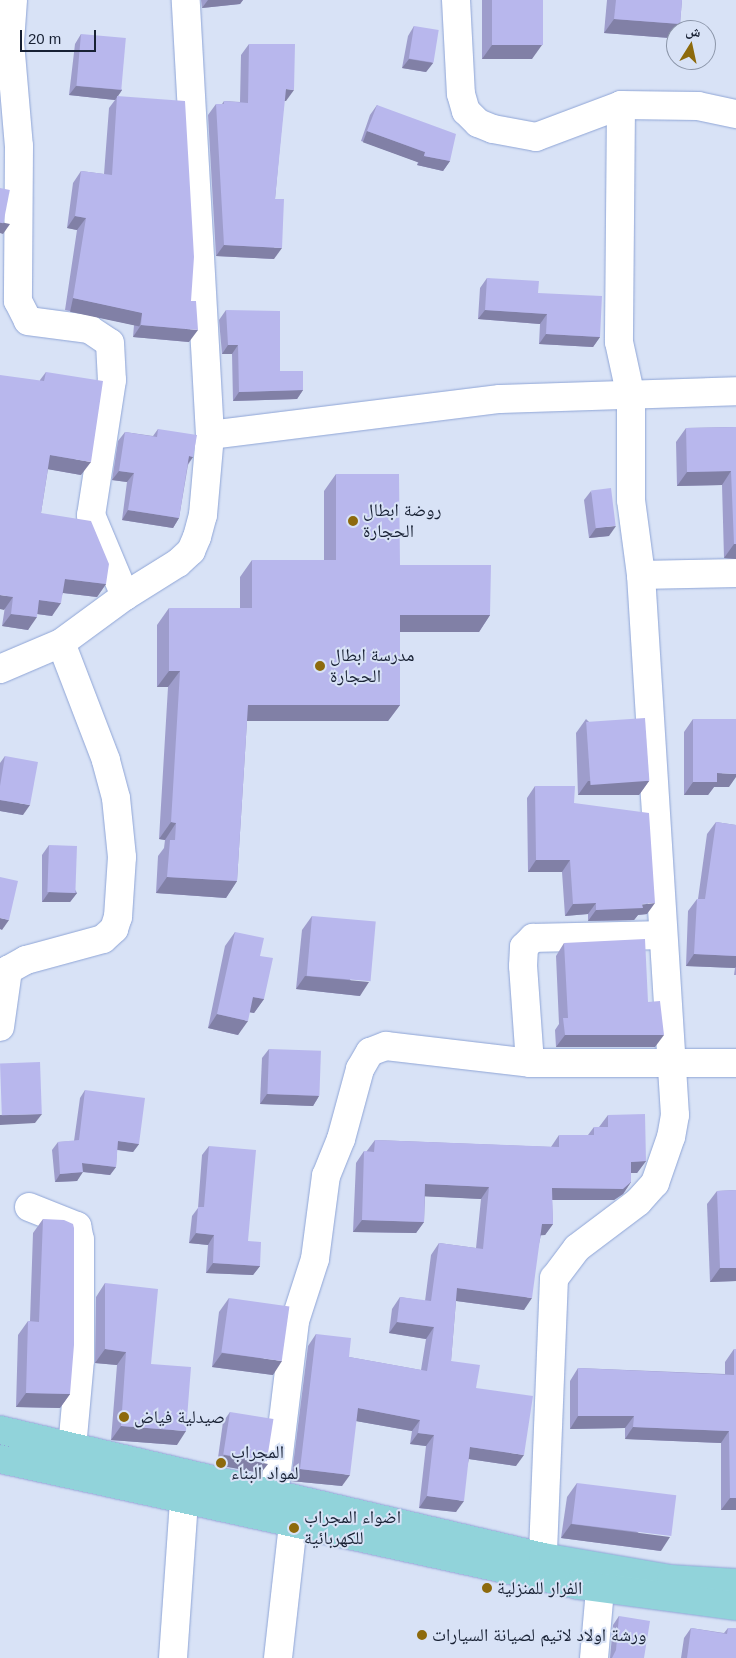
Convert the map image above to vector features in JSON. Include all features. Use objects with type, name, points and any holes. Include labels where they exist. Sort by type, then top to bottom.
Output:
[{"type":"main road","points":[[0,1430],[542,1557],[671,1579],[736,1583]]},
{"type":"main road","points":[[0,1459],[600,1589],[736,1606]]},
{"type":"street","points":[[13,0],[10,42],[19,146],[18,301],[28,321],[90,328],[110,343],[112,380],[91,515],[125,596]]},
{"type":"street","points":[[0,669],[61,643],[191,551],[203,515],[210,435],[186,0]]},
{"type":"street","points":[[456,0],[461,94],[466,111],[478,123],[493,130],[536,137],[621,105],[698,106],[736,114]]},
{"type":"street","points":[[542,1557],[554,1278],[560,1267],[577,1248],[638,1202],[654,1183],[671,1137],[675,1115],[641,575],[631,500],[631,397],[619,342],[621,105]]},
{"type":"street","points":[[210,435],[500,399],[631,397],[736,391]]},
{"type":"street","points":[[641,575],[736,573]]},
{"type":"street","points":[[0,1027],[8,970],[26,960],[103,939],[114,929],[118,917],[122,857],[116,798],[106,760],[61,643]]},
{"type":"street","points":[[530,1063],[523,966],[524,947],[533,938],[663,935]]},
{"type":"street","points":[[274,1495],[295,1321],[316,1259],[326,1176],[341,1139],[360,1069],[370,1052],[386,1046],[530,1063],[736,1063]]},
{"type":"street","points":[[29,1207],[77,1226],[80,1240],[80,1342],[72,1448]]},
{"type":"street","points":[[173,1658],[184,1499]]},
{"type":"street","points":[[278,1658],[293,1524]]},
{"type":"street","points":[[594,1658],[600,1589]]},
{"type":"building","points":[[492,0],[543,0],[543,45],[492,45]]},
{"type":"building","points":[[616,0],[682,0],[680,20],[666,20],[666,23],[614,19]]},
{"type":"building","points":[[414,26],[439,30],[434,63],[409,59]]},
{"type":"building","points":[[81,34],[126,38],[121,90],[76,86]]},
{"type":"building","points":[[249,44],[295,44],[294,90],[286,89],[275,199],[284,199],[282,248],[224,245],[216,104],[224,104],[224,101],[248,103]]},
{"type":"building","points":[[117,96],[185,101],[194,257],[191,301],[196,301],[198,330],[141,325],[142,313],[73,298],[86,218],[75,216],[81,171],[112,175]]},
{"type":"building","points":[[377,105],[456,134],[450,161],[424,156],[425,152],[367,131]]},
{"type":"building","points":[[0,188],[10,190],[3,223],[0,223]]},
{"type":"building","points":[[487,278],[539,281],[538,293],[602,296],[600,337],[546,334],[547,314],[485,310]]},
{"type":"building","points":[[226,310],[280,311],[280,371],[303,371],[303,390],[239,392],[238,345],[228,345]]},
{"type":"building","points":[[46,372],[103,381],[91,462],[50,455],[41,513],[91,521],[109,564],[106,584],[65,579],[61,603],[39,600],[37,617],[11,614],[13,597],[0,595],[0,375],[44,381]]},
{"type":"building","points":[[736,427],[736,544],[734,544],[731,471],[687,472],[686,428]]},
{"type":"building","points":[[158,429],[197,435],[193,457],[189,456],[179,518],[128,510],[134,473],[119,471],[125,432],[157,437]]},
{"type":"building","points":[[336,474],[399,474],[400,565],[491,565],[490,615],[400,615],[400,705],[248,705],[237,881],[167,877],[170,840],[175,840],[176,823],[171,822],[180,671],[169,671],[169,608],[252,608],[252,560],[336,560]]},
{"type":"building","points":[[611,488],[616,526],[596,528],[591,490]]},
{"type":"building","points":[[645,718],[649,781],[591,785],[586,722]]},
{"type":"building","points":[[693,719],[736,719],[736,774],[717,773],[717,782],[693,782]]},
{"type":"building","points":[[5,756],[38,762],[30,805],[0,800],[0,786]]},
{"type":"building","points":[[535,786],[575,786],[574,803],[649,813],[655,903],[642,904],[643,908],[596,910],[596,903],[573,904],[570,860],[536,860]]},
{"type":"building","points":[[716,822],[736,825],[736,956],[694,954],[697,899],[705,899]]},
{"type":"building","points":[[49,845],[77,846],[75,893],[47,892]]},
{"type":"building","points":[[0,877],[18,881],[9,920],[0,918]]},
{"type":"building","points":[[312,916],[376,922],[371,981],[307,976]]},
{"type":"building","points":[[235,932],[264,938],[260,956],[273,958],[264,999],[253,997],[248,1021],[217,1014]]},
{"type":"building","points":[[645,939],[648,1002],[660,1001],[664,1035],[565,1035],[563,1018],[568,1018],[564,943]]},
{"type":"building","points":[[269,1049],[321,1051],[319,1096],[267,1094]]},
{"type":"building","points":[[40,1062],[42,1114],[2,1115],[0,1063]]},
{"type":"building","points":[[85,1090],[145,1098],[139,1144],[118,1141],[116,1167],[82,1163],[83,1172],[60,1174],[58,1142],[79,1140]]},
{"type":"building","points":[[645,1114],[646,1161],[631,1162],[631,1182],[623,1189],[552,1188],[553,1224],[542,1224],[532,1298],[457,1288],[451,1361],[480,1365],[476,1388],[533,1396],[524,1455],[470,1447],[464,1501],[427,1496],[434,1435],[418,1433],[420,1420],[358,1408],[350,1475],[300,1469],[316,1334],[351,1338],[349,1357],[427,1371],[434,1327],[397,1322],[400,1297],[431,1301],[439,1243],[483,1249],[489,1187],[425,1184],[424,1222],[362,1220],[364,1151],[374,1152],[375,1140],[559,1147],[559,1135],[594,1135],[594,1127],[608,1127],[608,1115]]},
{"type":"building","points":[[209,1146],[256,1150],[248,1241],[261,1242],[260,1266],[213,1263],[214,1235],[196,1233],[198,1207],[204,1207]]},
{"type":"building","points":[[736,1190],[736,1268],[720,1268],[717,1191]]},
{"type":"building","points":[[43,1219],[64,1220],[73,1224],[74,1228],[74,1345],[70,1394],[26,1393],[28,1321],[39,1322]]},
{"type":"building","points":[[105,1283],[158,1289],[151,1364],[191,1367],[186,1431],[121,1426],[126,1352],[105,1349]]},
{"type":"building","points":[[229,1298],[289,1306],[282,1361],[221,1352]]},
{"type":"building","points":[[734,1349],[736,1349],[736,1498],[730,1498],[729,1431],[633,1427],[634,1416],[578,1416],[578,1368],[734,1375]]},
{"type":"building","points":[[230,1412],[273,1419],[267,1461],[223,1454]]},
{"type":"building","points":[[577,1483],[676,1495],[671,1536],[572,1524]]},
{"type":"building","points":[[619,1616],[650,1621],[644,1658],[612,1658],[616,1650]]},
{"type":"building","points":[[691,1628],[727,1634],[728,1628],[736,1628],[736,1658],[687,1658]]},
{"type":"place","name":"روضة ابطال الحجارة","points":[[353,521]]},
{"type":"place","name":"مدرسة ابطال الحجارة","points":[[320,666]]},
{"type":"place","name":"صيدلية فياض","points":[[124,1417]]},
{"type":"place","name":"المجراب لمواد البناء","points":[[221,1463]]},
{"type":"place","name":"اضواء المجراب للكهربائية","points":[[294,1528]]},
{"type":"place","name":"الفرار للمنزلية","points":[[487,1588]]},
{"type":"place","name":"ورشة اوﻻد ﻻتيم لصيانة السيارات","points":[[422,1635]]}]
